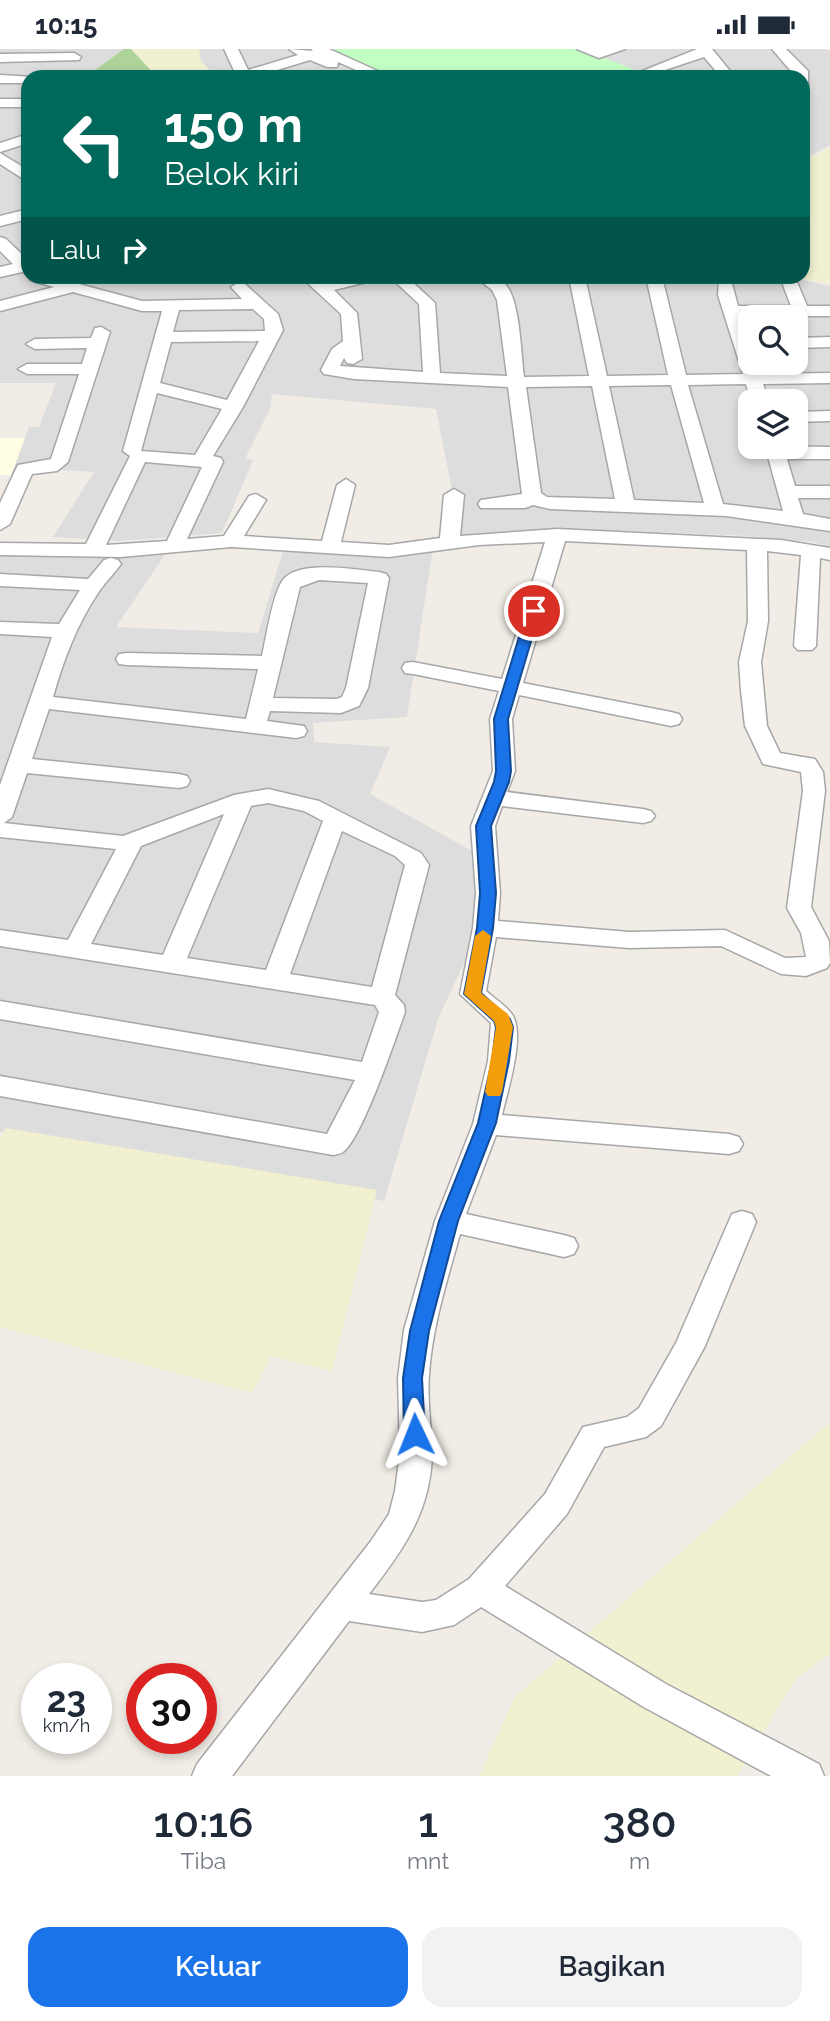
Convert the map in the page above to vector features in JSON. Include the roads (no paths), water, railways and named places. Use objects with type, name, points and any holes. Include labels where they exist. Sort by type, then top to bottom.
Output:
[{"type":"street","points":[[231,49],[241,70]]},
{"type":"street","points":[[296,49],[315,52],[365,70]]},
{"type":"street","points":[[584,49],[599,54],[618,49]]},
{"type":"street","points":[[779,49],[800,70]]},
{"type":"street","points":[[652,70],[705,50],[722,70]]},
{"type":"street","points":[[264,70],[315,52],[348,70]]},
{"type":"street","points":[[0,58],[74,58]]},
{"type":"street","points":[[0,79],[21,79]]},
{"type":"street","points":[[0,148],[21,140]]},
{"type":"street","points":[[0,157],[21,172]]},
{"type":"street","points":[[0,221],[21,216]]},
{"type":"street","points":[[0,242],[21,262]]},
{"type":"street","points":[[0,272],[21,271]]},
{"type":"street","points":[[56,284],[66,289],[142,306],[257,304]]},
{"type":"street","points":[[318,284],[349,313],[351,343],[338,353],[330,370],[432,379],[518,382],[830,378]]},
{"type":"street","points":[[323,288],[340,284]]},
{"type":"street","points":[[406,284],[427,303],[432,379]]},
{"type":"street","points":[[492,284],[503,293],[535,499],[550,503],[715,509],[794,517],[830,525]]},
{"type":"street","points":[[577,284],[626,506]]},
{"type":"street","points":[[655,284],[678,380],[715,509]]},
{"type":"street","points":[[725,284],[731,311],[738,326]]},
{"type":"street","points":[[791,285],[799,305]]},
{"type":"street","points":[[204,456],[234,407],[242,382],[274,330],[272,318],[239,287]]},
{"type":"street","points":[[0,306],[66,289]]},
{"type":"street","points":[[0,313],[26,312],[66,289]]},
{"type":"street","points":[[0,524],[25,469],[50,467],[59,462],[89,369],[97,334],[93,322],[129,303]]},
{"type":"street","points":[[132,451],[172,306]]},
{"type":"street","points":[[731,311],[738,311]]},
{"type":"street","points":[[808,311],[830,311]]},
{"type":"street","points":[[35,344],[97,334]]},
{"type":"street","points":[[163,337],[270,336]]},
{"type":"street","points":[[808,343],[830,342]]},
{"type":"street","points":[[27,369],[89,369]]},
{"type":"street","points":[[753,375],[757,389]]},
{"type":"street","points":[[149,386],[234,407]]},
{"type":"street","points":[[808,417],[830,416]]},
{"type":"street","points":[[808,452],[830,453]]},
{"type":"street","points":[[93,551],[139,456],[214,462],[173,548]]},
{"type":"street","points":[[778,459],[794,517]]},
{"type":"street","points":[[330,547],[346,485]]},
{"type":"street","points":[[788,492],[830,492]]},
{"type":"street","points":[[449,543],[454,495]]},
{"type":"street","points":[[488,504],[526,502],[533,496]]},
{"type":"street","points":[[231,541],[256,500]]},
{"type":"street","points":[[210,1776],[383,1551],[404,1518],[416,1453],[412,1378],[415,1357],[449,1221],[487,1123],[505,1027],[502,1019],[473,994],[485,928],[488,872],[483,826],[504,771],[501,719],[557,535]]},
{"type":"street","points":[[0,549],[93,551],[173,548],[231,541],[389,551],[449,543],[557,535],[757,545],[821,552],[805,646]]},
{"type":"street","points":[[485,928],[629,940],[725,938],[781,965],[806,967],[818,962],[819,953],[808,922],[799,908],[814,791],[812,772],[807,764],[771,759],[756,726],[750,662],[758,621],[757,545]]},
{"type":"street","points":[[0,817],[41,702],[55,652],[93,585],[111,564]]},
{"type":"street","points":[[256,727],[290,584],[296,577],[313,573],[382,570],[357,688],[351,701],[341,706],[262,704]]},
{"type":"street","points":[[0,580],[93,585]]},
{"type":"street","points":[[0,628],[65,631]]},
{"type":"street","points":[[127,659],[270,663]]},
{"type":"street","points":[[412,668],[671,719]]},
{"type":"street","points":[[41,702],[296,731]]},
{"type":"street","points":[[19,765],[179,781]]},
{"type":"street","points":[[75,950],[132,841],[148,832],[242,800],[268,796],[311,806],[413,858],[416,865],[382,997]]},
{"type":"street","points":[[495,798],[643,816]]},
{"type":"street","points":[[172,964],[242,800]]},
{"type":"street","points":[[274,982],[335,819]]},
{"type":"street","points":[[0,830],[118,842]]},
{"type":"street","points":[[0,938],[382,997],[388,1000],[392,1012],[371,1073],[340,1138],[333,1145],[0,1086]]},
{"type":"street","points":[[0,1010],[371,1073]]},
{"type":"street","points":[[487,1123],[729,1144]]},
{"type":"street","points":[[449,1221],[564,1246]]},
{"type":"street","points":[[341,1605],[422,1617],[442,1614],[481,1590],[556,1504],[594,1436],[635,1428],[650,1417],[690,1346],[741,1222]]},
{"type":"street","points":[[481,1590],[654,1695],[806,1776]]}]
